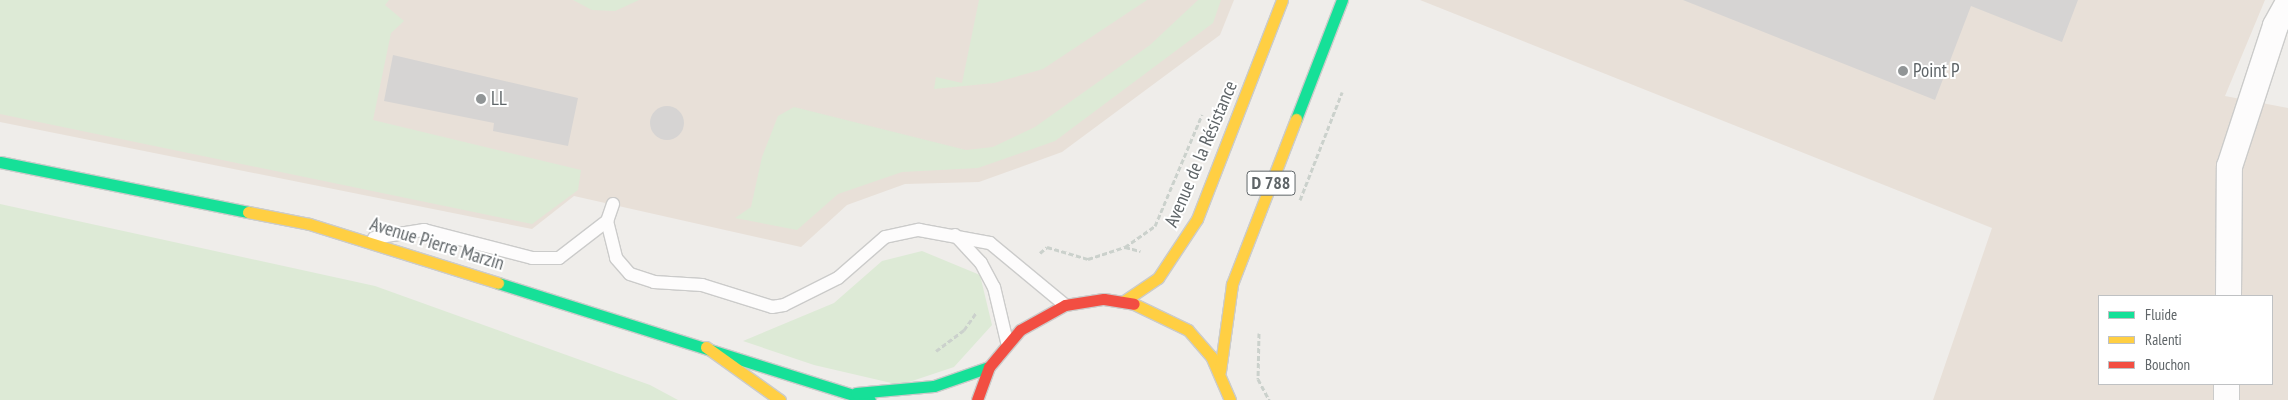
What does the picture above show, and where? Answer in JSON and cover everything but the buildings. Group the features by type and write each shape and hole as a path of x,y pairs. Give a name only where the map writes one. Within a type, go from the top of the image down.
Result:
{"main road":[{"name":"Avenue de la Résistance","path":"1124,301 1158,278 1174,260 1197,218 1282,0"},
{"name":"D 788","path":"1220,371 1232,284 1342,0"},
{"name":"Avenue Pierre Marzin","path":"0,162 254,211 362,240 856,393 870,400"},
{"path":"978,400 989,367 1007,342 1033,320 1065,305 1124,301 1174,319 1200,342 1220,371 1230,400"},
{"path":"706,347 780,400"},
{"name":"Avenue Pierre Marzin","path":"856,393 934,386 989,367"}],"street":[{"path":"2228,295 2229,166 2275,25 2288,2"},
{"path":"2226,385 2226,400"}],"lane":[{"path":"362,240 424,230 532,258 559,258 607,221 613,204"},
{"path":"607,221 616,258 630,274 654,282 702,285 772,307 784,305 838,278 885,237 919,230 955,235 990,243 1065,305"},
{"path":"955,235 980,263 994,287 1007,342"}],"shaded area":[{"path":"0,0 1234,0 1220,35 1062,152 979,182 905,184 847,205 801,247 574,196 532,229 0,122"},
{"path":"1420,0 2265,0 2225,96 2288,108 2288,400 1933,400 1992,228"}],"green space":[{"path":"0,0 389,0 385,5 404,21 391,33 373,120 581,170 578,190 532,224 0,114"},
{"path":"573,0 639,0 615,11 592,10"},
{"path":"979,0 1147,0 1043,69 994,83 934,89 936,77 962,83"},
{"path":"1198,0 1221,0 1213,23 1055,141 978,168 902,172 838,194 797,230 735,218 751,207 762,157 778,116 794,107 966,150 993,147 1035,127 1150,45"},
{"path":"0,204 375,286 650,385 678,400 0,400"},
{"path":"922,251 980,275 992,325 954,367 900,385 814,365 743,341 834,303 882,261"}],"traffic: fast":[{"path":"1296,119 1342,0"},
{"path":"0,162 248,212"},
{"path":"498,283 870,400"},
{"path":"856,393 934,386 989,367"}],"traffic: slow":[{"path":"1124,301 1158,278 1197,219 1282,0"},
{"path":"1220,371 1232,284 1296,119"},
{"path":"248,212 309,224 498,283"},
{"path":"1134,304 1188,330 1211,356 1230,400"},
{"path":"706,347 780,400"}],"traffic: jam":[{"path":"977,400 989,367 1020,330 1065,305 1104,299 1134,304"}],"place":[{"name":"Point P","path":"1903,71"},
{"name":"LL","path":"481,99"}]}
